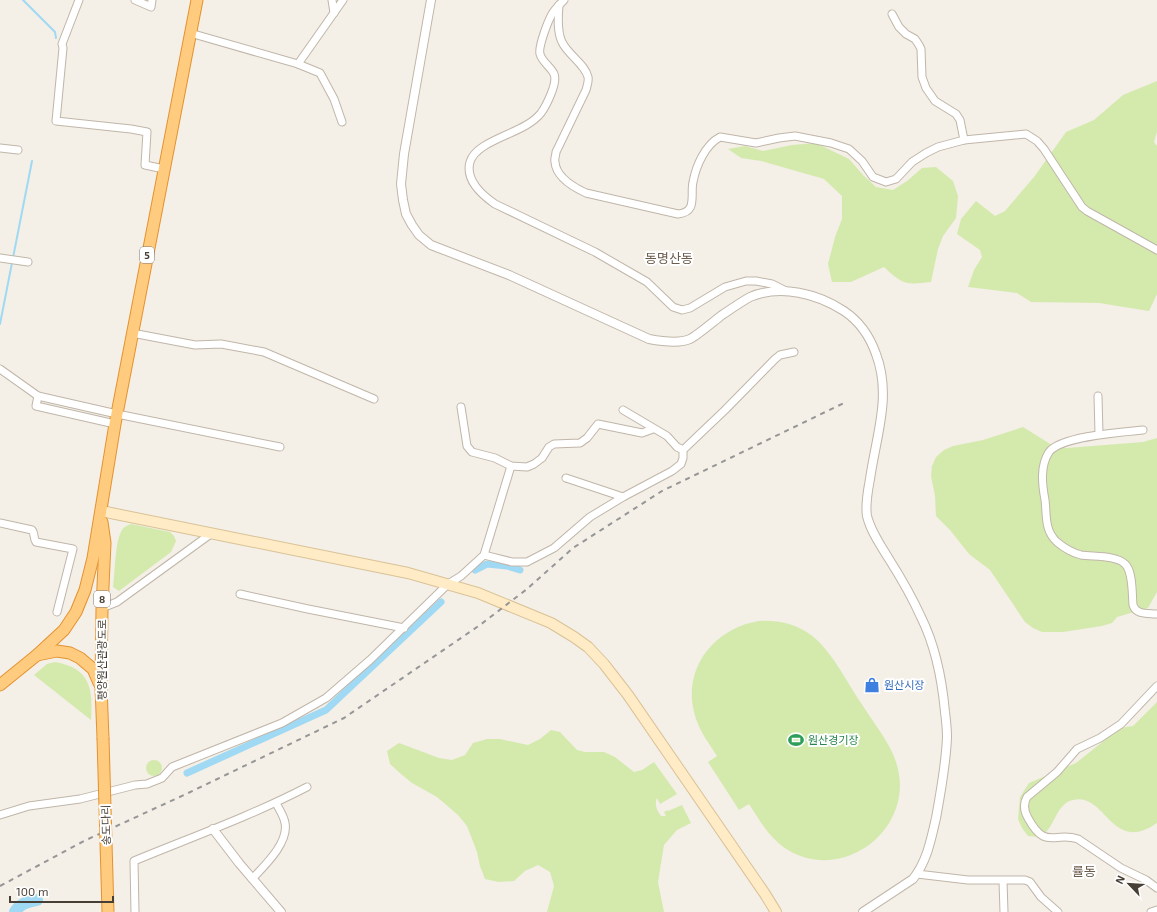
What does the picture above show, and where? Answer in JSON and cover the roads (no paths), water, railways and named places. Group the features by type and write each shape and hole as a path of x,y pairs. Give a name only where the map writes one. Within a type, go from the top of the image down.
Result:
{"highway":[{"name":"5","path":"101,511 132,333 197,0"},
{"name":"평양원산관광도로","path":"101,511 105,543 101,687 104,738"},
{"path":"0,685 37,655 64,630 76,612 85,590 93,558 101,511"},
{"name":"8","path":"37,655 57,651 70,653 80,658 93,668 101,687"},
{"name":"송도다리","path":"104,738 108,912"}],"main road":[{"path":"101,511 408,573 478,594 551,623 588,647 604,664 628,695 776,912"}],"street":[{"path":"79,0 62,44 63,48 56,121 147,132 145,165 164,168"},
{"path":"135,0 151,7 152,0"},
{"path":"332,0 334,13"},
{"path":"298,64 344,0"},
{"path":"431,0 404,154 401,184 402,200 406,214 420,235 432,245 509,275 649,339 669,342 689,340 723,314 750,297 765,293 786,291 816,297 847,313 865,332 873,346 883,381 883,409 868,490 867,514 871,528 922,617 929,635 937,658 944,698 947,735 943,784 930,844 924,861 913,879 863,912"},
{"path":"561,3 552,13 549,20 540,52 544,61 554,74 555,80 550,96 540,114 530,123 476,150 470,161 469,168 471,178 483,196 495,204 595,252 647,282 674,307 682,310 690,308 725,287 746,281 772,284 786,291"},
{"path":"561,3 558,21 561,40 567,51 575,58 589,79 586,90 556,152 554,161 561,176 574,187 586,193 678,214 684,213 692,205 693,180 702,157 711,144 720,137 756,143 795,136 832,143 849,149 862,161 873,177 886,182 896,179 912,162 938,147 964,140 1026,134 1037,141 1044,149 1082,207 1157,250"},
{"path":"892,14 899,27 906,34 915,39 919,45 922,77 926,88 935,101 956,114 960,120 964,140"},
{"path":"190,33 315,70 323,77 342,122"},
{"path":"0,148 18,150"},
{"path":"0,258 28,262"},
{"path":"132,333 195,345 221,344 264,352 374,399"},
{"path":"484,556 512,562 527,562 554,548 590,517 623,497 672,471 681,464 683,450 725,410 775,358 785,353 794,352"},
{"path":"0,369 38,396 116,419"},
{"path":"38,396 36,406 280,448"},
{"path":"1098,396 1099,434"},
{"path":"461,407 467,446 472,452 495,458 511,466 527,467 534,464 542,458 549,447 554,444 580,443 587,438 598,424 642,433 653,428"},
{"path":"623,410 667,436 677,447 683,450"},
{"path":"1142,430 1084,437 1052,449 1046,458 1043,471 1043,486 1047,528 1057,542 1079,555 1116,559 1124,562 1129,570 1135,610 1139,613 1157,614"},
{"path":"0,816 30,806 80,799 135,785 147,784 162,778 172,767 282,723 326,698 404,628 448,584 461,576 484,556 511,466"},
{"path":"566,478 623,497"},
{"path":"0,523 32,530 34,532 34,540 36,542 73,549 57,612"},
{"path":"102,608 117,602 212,533"},
{"path":"240,594 404,628"},
{"path":"1157,686 1121,724 1100,738 1077,749 1057,772 1027,797 1024,807 1026,815 1032,825 1043,836 1050,839 1078,839 1121,868 1146,880 1157,888"},
{"path":"135,912 134,861 276,803 307,787"},
{"path":"252,879 276,851 283,840 286,828 285,821 276,803"},
{"path":"213,829 252,879 282,912"},
{"path":"917,874 962,880 1025,880 1030,882 1041,897 1058,912"},
{"path":"1003,881 1004,912"},
{"path":"1151,912 1157,910"}],"waterway":[{"path":"23,0 55,32 56,38"},
{"path":"0,324 32,161"},
{"path":"475,570 487,564 507,566 520,570"},
{"path":"187,773 326,710 441,602"},
{"path":"15,912 27,902 37,900"}],"railway":[{"path":"0,886 84,841 344,718 480,625 527,589 573,548 662,491 846,402"}],"place":[{"name":"원산시장","path":"872,685"},
{"name":"원산경기장","path":"796,740"}],"district":[{"name":"동명산동","path":"669,258"},
{"name":"률동","path":"1084,871"}]}
